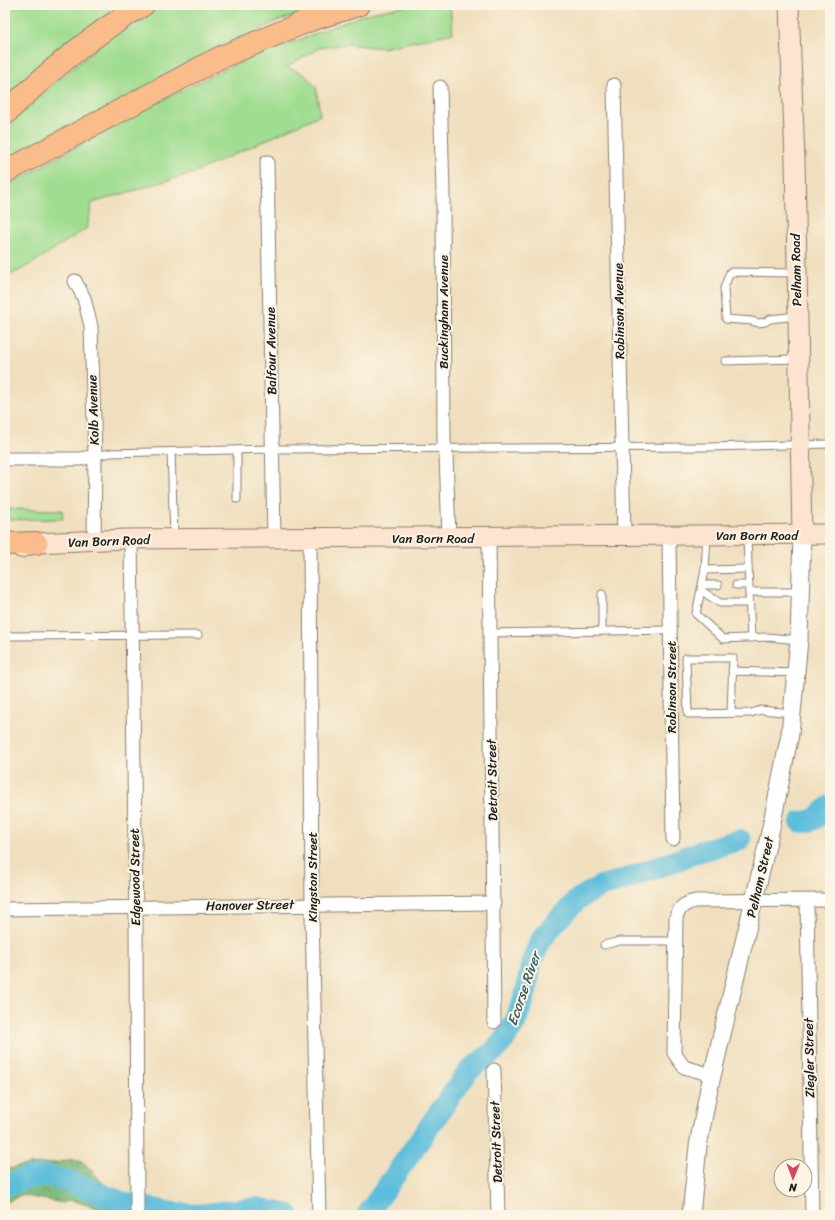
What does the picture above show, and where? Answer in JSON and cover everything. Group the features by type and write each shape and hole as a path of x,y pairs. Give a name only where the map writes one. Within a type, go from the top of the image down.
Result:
{"highway":[{"path":"5,114 60,63 92,37 143,5"},
{"path":"5,172 219,58 310,20 358,5"},
{"path":"6,540 36,543"}],"main road":[{"name":"Pelham Road","path":"789,5 797,273 802,535"},
{"name":"Van Born Road","path":"36,543 174,539 830,534"}],"street":[{"name":"Robinson Avenue","path":"614,85 624,536"},
{"name":"Buckingham Avenue","path":"440,87 445,448 449,537"},
{"name":"Balfour Avenue","path":"267,162 274,539"},
{"name":"Kolb Avenue","path":"75,281 84,298 91,326 94,542"},
{"path":"5,459 80,459 94,456"},
{"name":"Pelham Street","path":"691,1215 698,1146 712,1075 784,768 797,672 802,592 802,535"},
{"name":"Robinson Street","path":"669,536 673,839"},
{"name":"Detroit Street","path":"489,537 494,903 494,1022"},
{"name":"Kingston Street","path":"310,538 312,904 319,1209"},
{"name":"Edgewood Street","path":"131,540 136,906 137,1215"},
{"path":"712,1075 684,1067 674,1053 676,918 681,908 687,903 695,901 830,900"},
{"name":"Ziegler Street","path":"807,901 812,1215"},
{"name":"Hanover Street","path":"5,908 494,903"},
{"name":"Detroit Street","path":"494,1070 498,1215"}],"lane":[{"path":"797,273 730,272 724,288 726,319 758,323 765,322 770,319 797,316"},
{"path":"725,361 798,358"},
{"path":"94,456 110,453 272,449 622,448 830,444"},
{"path":"237,450 237,499"},
{"path":"172,452 174,539"},
{"path":"747,535 751,638"},
{"path":"707,536 705,570 696,614 723,639 767,637 799,640"},
{"path":"705,570 748,569"},
{"path":"702,588 718,585"},
{"path":"736,585 749,588 802,592"},
{"path":"702,588 720,602 749,604"},
{"path":"602,594 602,631"},
{"path":"490,633 671,630"},
{"path":"5,636 198,635"},
{"path":"731,714 733,658 686,658 688,714 731,714 751,713 761,710 792,713"},
{"path":"732,671 797,672"},
{"path":"604,945 620,942 676,941"}],"green space":[{"path":"5,5 123,5 47,60 5,98"},
{"path":"161,5 329,5 277,21 5,161 5,131 40,96 111,36"},
{"path":"409,5 450,5 453,33 383,48 345,44 319,48 287,67 304,74 316,87 320,115 196,172 92,203 87,228 31,264 5,278 5,187 133,115 231,66 366,14"},
{"path":"5,509 62,510 63,519 5,520"},
{"path":"73,1159 82,1162 103,1183 124,1197 123,1215 70,1200 63,1203 21,1195 5,1203 5,1167 7,1166 10,1169 26,1165 58,1163"}],"waterway":[{"name":"Ecorse River","path":"801,822 814,819 830,806"},
{"name":"Ecorse River","path":"367,1215 469,1070 493,1052 505,1039 515,1023 526,992 532,961 540,942 548,931 578,899 601,886 621,881 701,851 740,840"},
{"name":"Ecorse River","path":"5,1186 23,1179 45,1176 68,1181 124,1203 174,1213 198,1215 257,1208 289,1215"}]}
